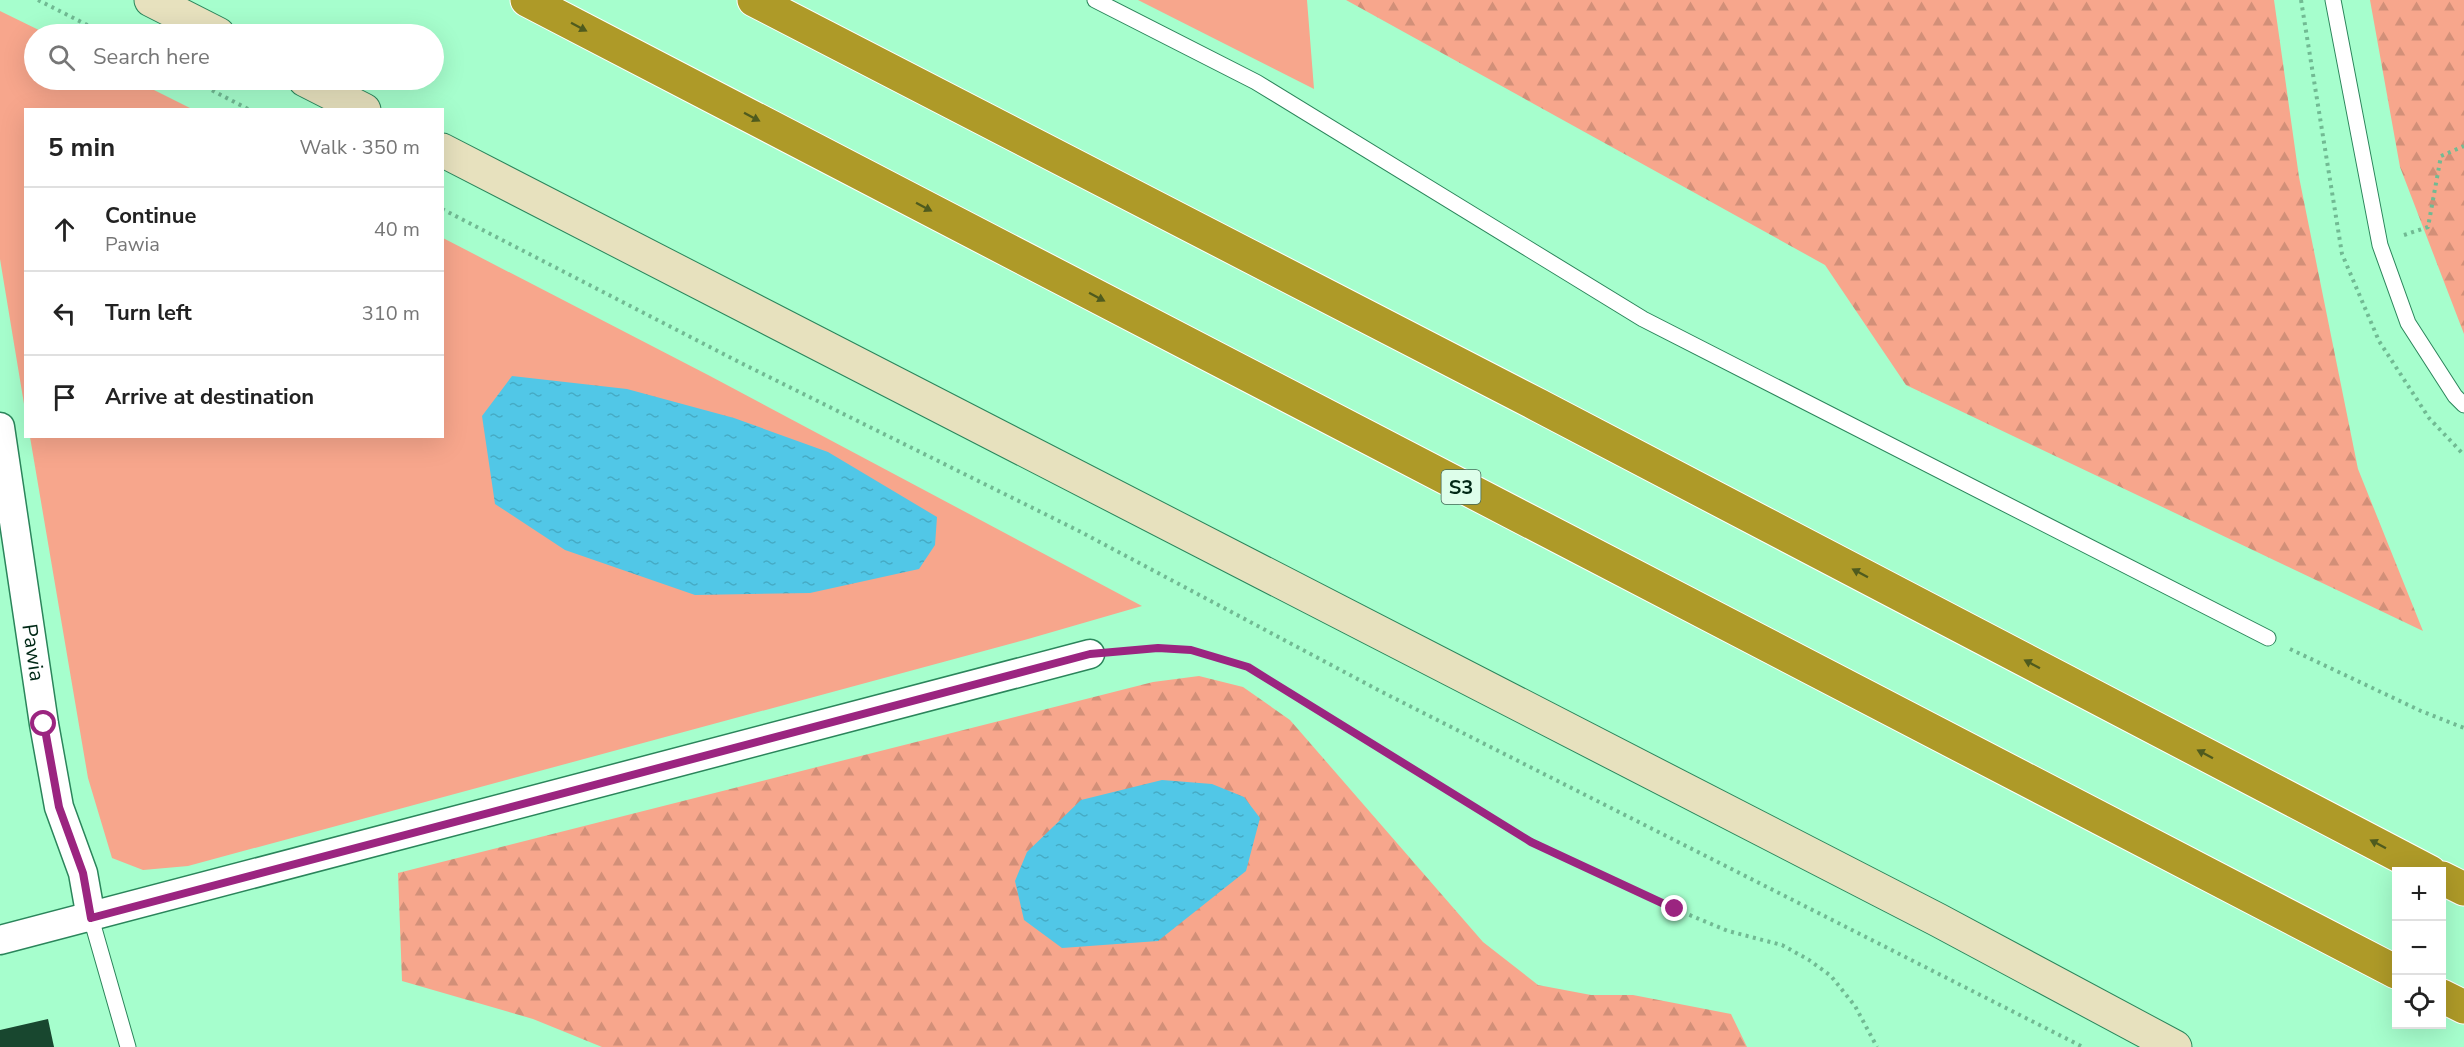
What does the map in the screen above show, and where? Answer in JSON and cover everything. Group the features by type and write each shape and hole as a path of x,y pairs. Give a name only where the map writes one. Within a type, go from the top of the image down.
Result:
{"highway":[{"name":"S3","path":"527,0 2392,969"},
{"path":"754,0 1527,399 2420,867"},
{"path":"2446,880 2464,889"},
{"path":"2446,998 2464,1007"}],"main road":[{"path":"151,0 198,24"},
{"path":"325,90 360,108"},
{"path":"444,151 1917,909 2175,1047"}],"street":[{"name":"Pawia","path":"0,427 44,724 59,807 83,873 91,918"},
{"path":"0,940 91,918 1090,654"}],"lane":[{"path":"1095,0 1256,82 1643,319 2268,638"},
{"path":"2333,0 2380,245 2408,323 2455,396 2464,405"},
{"name":"Pawia","path":"91,918 128,1047"}],"path":[{"path":"38,0 85,24"},
{"path":"211,90 246,108"},
{"path":"2380,245 2428,226 2441,156 2464,146"},
{"path":"444,210 739,362 1079,531 1382,692 2083,1047"},
{"path":"2268,638 2421,711 2464,728"},
{"path":"1090,654 1158,648 1191,650 1248,667 1531,842 1675,909 1728,931 1782,945 1809,960 1831,976 1855,1005 1877,1047"}],"green space":[{"path":"1138,0 1307,0 1314,89"},
{"path":"1346,0 2274,0 2299,177 2358,469 2423,631 1906,385 1825,265"},
{"path":"2370,0 2464,0 2464,334 2400,167"},
{"path":"0,11 27,24 24,24 24,90 154,90 190,108 24,108 24,404 0,259"},
{"path":"444,239 710,376 1142,606 1028,639 188,866 143,870 112,858 88,778 30,438 444,438"},
{"path":"1199,676 1243,687 1290,720 1483,942 1538,985 1591,995 1633,995 1731,1014 1747,1047 602,1047 533,1019 402,981 398,873 1153,682"}],"water":[{"path":"512,376 627,389 734,418 828,452 937,517 935,545 919,569 810,593 695,595 565,550 495,504 482,416"},
{"path":"1162,780 1212,784 1244,797 1260,818 1246,871 1158,941 1062,948 1024,920 1015,881 1027,852 1081,800"}],"building":[{"path":"48,1019 54,1047 0,1047 0,1030"}],"route":[{"path":"44,724 59,807 83,873 91,918 1090,654 1158,648 1191,650 1222,657 1248,667 1392,755 1469,806 1531,842 1675,909"}]}
